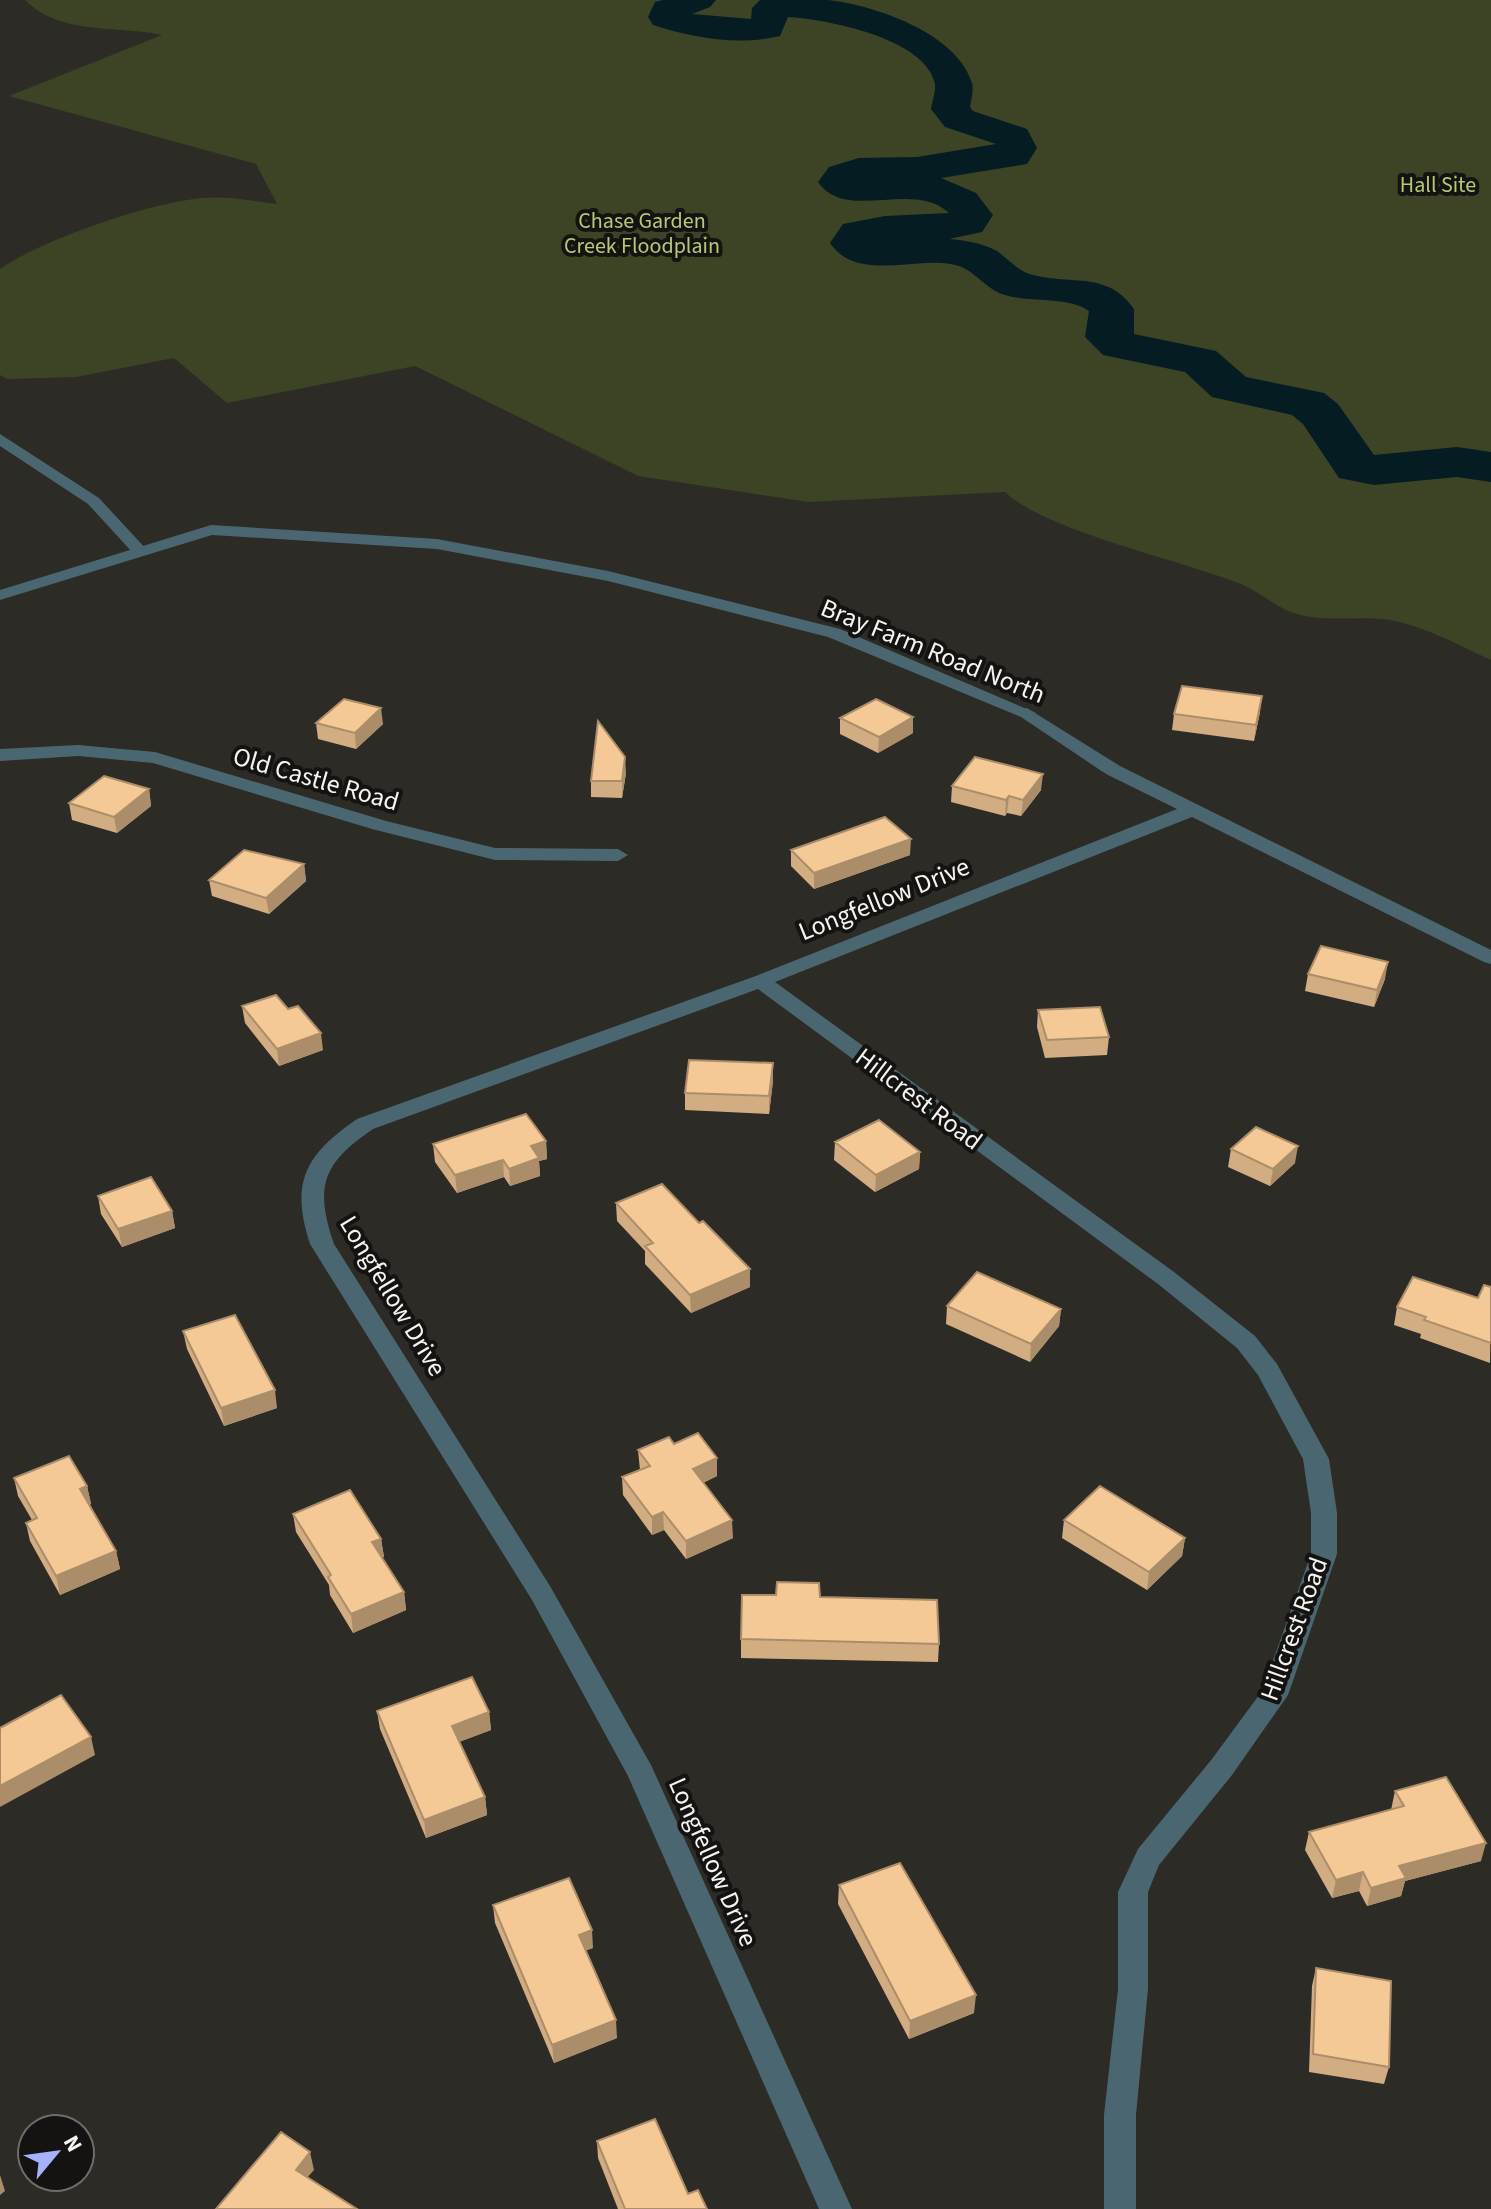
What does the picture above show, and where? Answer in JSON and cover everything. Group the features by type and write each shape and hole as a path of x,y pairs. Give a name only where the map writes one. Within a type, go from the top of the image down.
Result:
{"street":[{"path":"0,439 86,494 121,523 139,550"},
{"name":"Bray Farm Road North","path":"0,595 211,530 437,544 608,576 834,633 1027,713 1113,770 1491,958"},
{"name":"Old Castle Road","path":"0,755 51,749 122,752 155,758 379,825 495,854 618,855"},
{"name":"Longfellow Drive","path":"836,2209 641,1773 541,1593 322,1244 315,1225 309,1187 327,1151 365,1124 760,981 1192,810"},
{"name":"Hillcrest Road","path":"760,981 1166,1278 1246,1342 1268,1370 1316,1459 1324,1513 1324,1554 1274,1695 1222,1767 1148,1858 1133,1892 1133,1989 1120,2115 1120,2209"}],"green space":[{"path":"25,0 1491,0 1491,660 1411,625 1383,619 1313,617 1291,612 1243,585 1051,520 1005,492 808,502 638,476 415,366 227,403 174,358 76,377 7,379 0,375 0,269 69,235 157,206 213,198 277,204 256,164 9,96 162,35 72,24 39,11"}],"building":[{"path":"1182,686 1262,696 1256,725 1174,714"},
{"path":"344,699 381,708 355,733 316,723"},
{"path":"876,699 913,717 879,737 840,718"},
{"path":"598,721 625,757 622,781 591,781"},
{"path":"975,757 1043,774 1023,800 1009,796 1006,800 952,786"},
{"path":"104,776 149,789 114,817 69,803"},
{"path":"885,817 911,839 814,873 791,850"},
{"path":"244,850 304,864 266,898 209,880"},
{"path":"1321,946 1388,962 1377,990 1308,974"},
{"path":"276,995 288,1009 298,1006 321,1033 277,1049 242,1006"},
{"path":"1100,1007 1109,1037 1047,1040 1038,1010"},
{"path":"689,1060 773,1063 769,1096 685,1093"},
{"path":"526,1114 546,1141 531,1146 539,1158 509,1169 503,1160 455,1175 433,1144"},
{"path":"879,1120 920,1152 876,1175 835,1142"},
{"path":"1256,1127 1298,1146 1273,1169 1231,1149"},
{"path":"151,1177 172,1211 118,1229 98,1196"},
{"path":"662,1184 750,1269 690,1295 645,1246 653,1243 616,1203"},
{"path":"977,1272 1061,1309 1031,1344 947,1306"},
{"path":"1413,1277 1478,1298 1484,1285 1491,1287 1491,1343 1424,1320 1426,1317 1397,1307"},
{"path":"235,1315 275,1390 221,1408 183,1331"},
{"path":"698,1433 717,1458 693,1469 732,1520 686,1541 663,1512 652,1517 622,1477 650,1466 638,1450 669,1437 674,1444"},
{"path":"69,1456 87,1486 80,1489 116,1551 56,1576 26,1523 37,1518 14,1478"},
{"path":"1100,1486 1185,1538 1149,1572 1064,1520"},
{"path":"350,1490 381,1539 372,1542 404,1592 351,1614 293,1514"},
{"path":"777,1582 819,1583 820,1597 937,1600 939,1644 741,1639 742,1595 776,1595"},
{"path":"472,1677 489,1712 452,1726 485,1797 424,1820 377,1711"},
{"path":"61,1695 91,1737 0,1786 0,1728"},
{"path":"1446,1777 1486,1843 1399,1866 1406,1878 1371,1888 1363,1872 1336,1880 1309,1832 1404,1806 1395,1791"},
{"path":"900,1863 976,1995 910,2021 839,1885"},
{"path":"569,1878 592,1930 579,1935 616,2020 552,2045 493,1905"},
{"path":"1316,1968 1391,1981 1389,2067 1313,2054"},
{"path":"655,2119 688,2194 698,2190 707,2209 625,2209 597,2141"},
{"path":"281,2132 310,2152 296,2170 357,2209 216,2209"}],"waterway":[{"path":"698,0 668,10 666,17 716,28 767,28 770,8 788,6 831,11 900,33 919,43 942,64 954,85 950,109 959,119 1013,137 1017,148 1013,156 917,169 859,170 843,176 838,182 849,187 933,188 948,193 972,215 967,223 858,233 851,243 879,253 964,253 1021,286 1093,295 1112,309 1108,337 1119,345 1200,361 1229,387 1307,403 1321,414 1357,467 1390,470 1457,462 1491,467"}],"park label":[{"name":"Hall Site","path":"1438,185"},
{"name":"Chase Garden Creek Floodplain","path":"642,234"}]}
